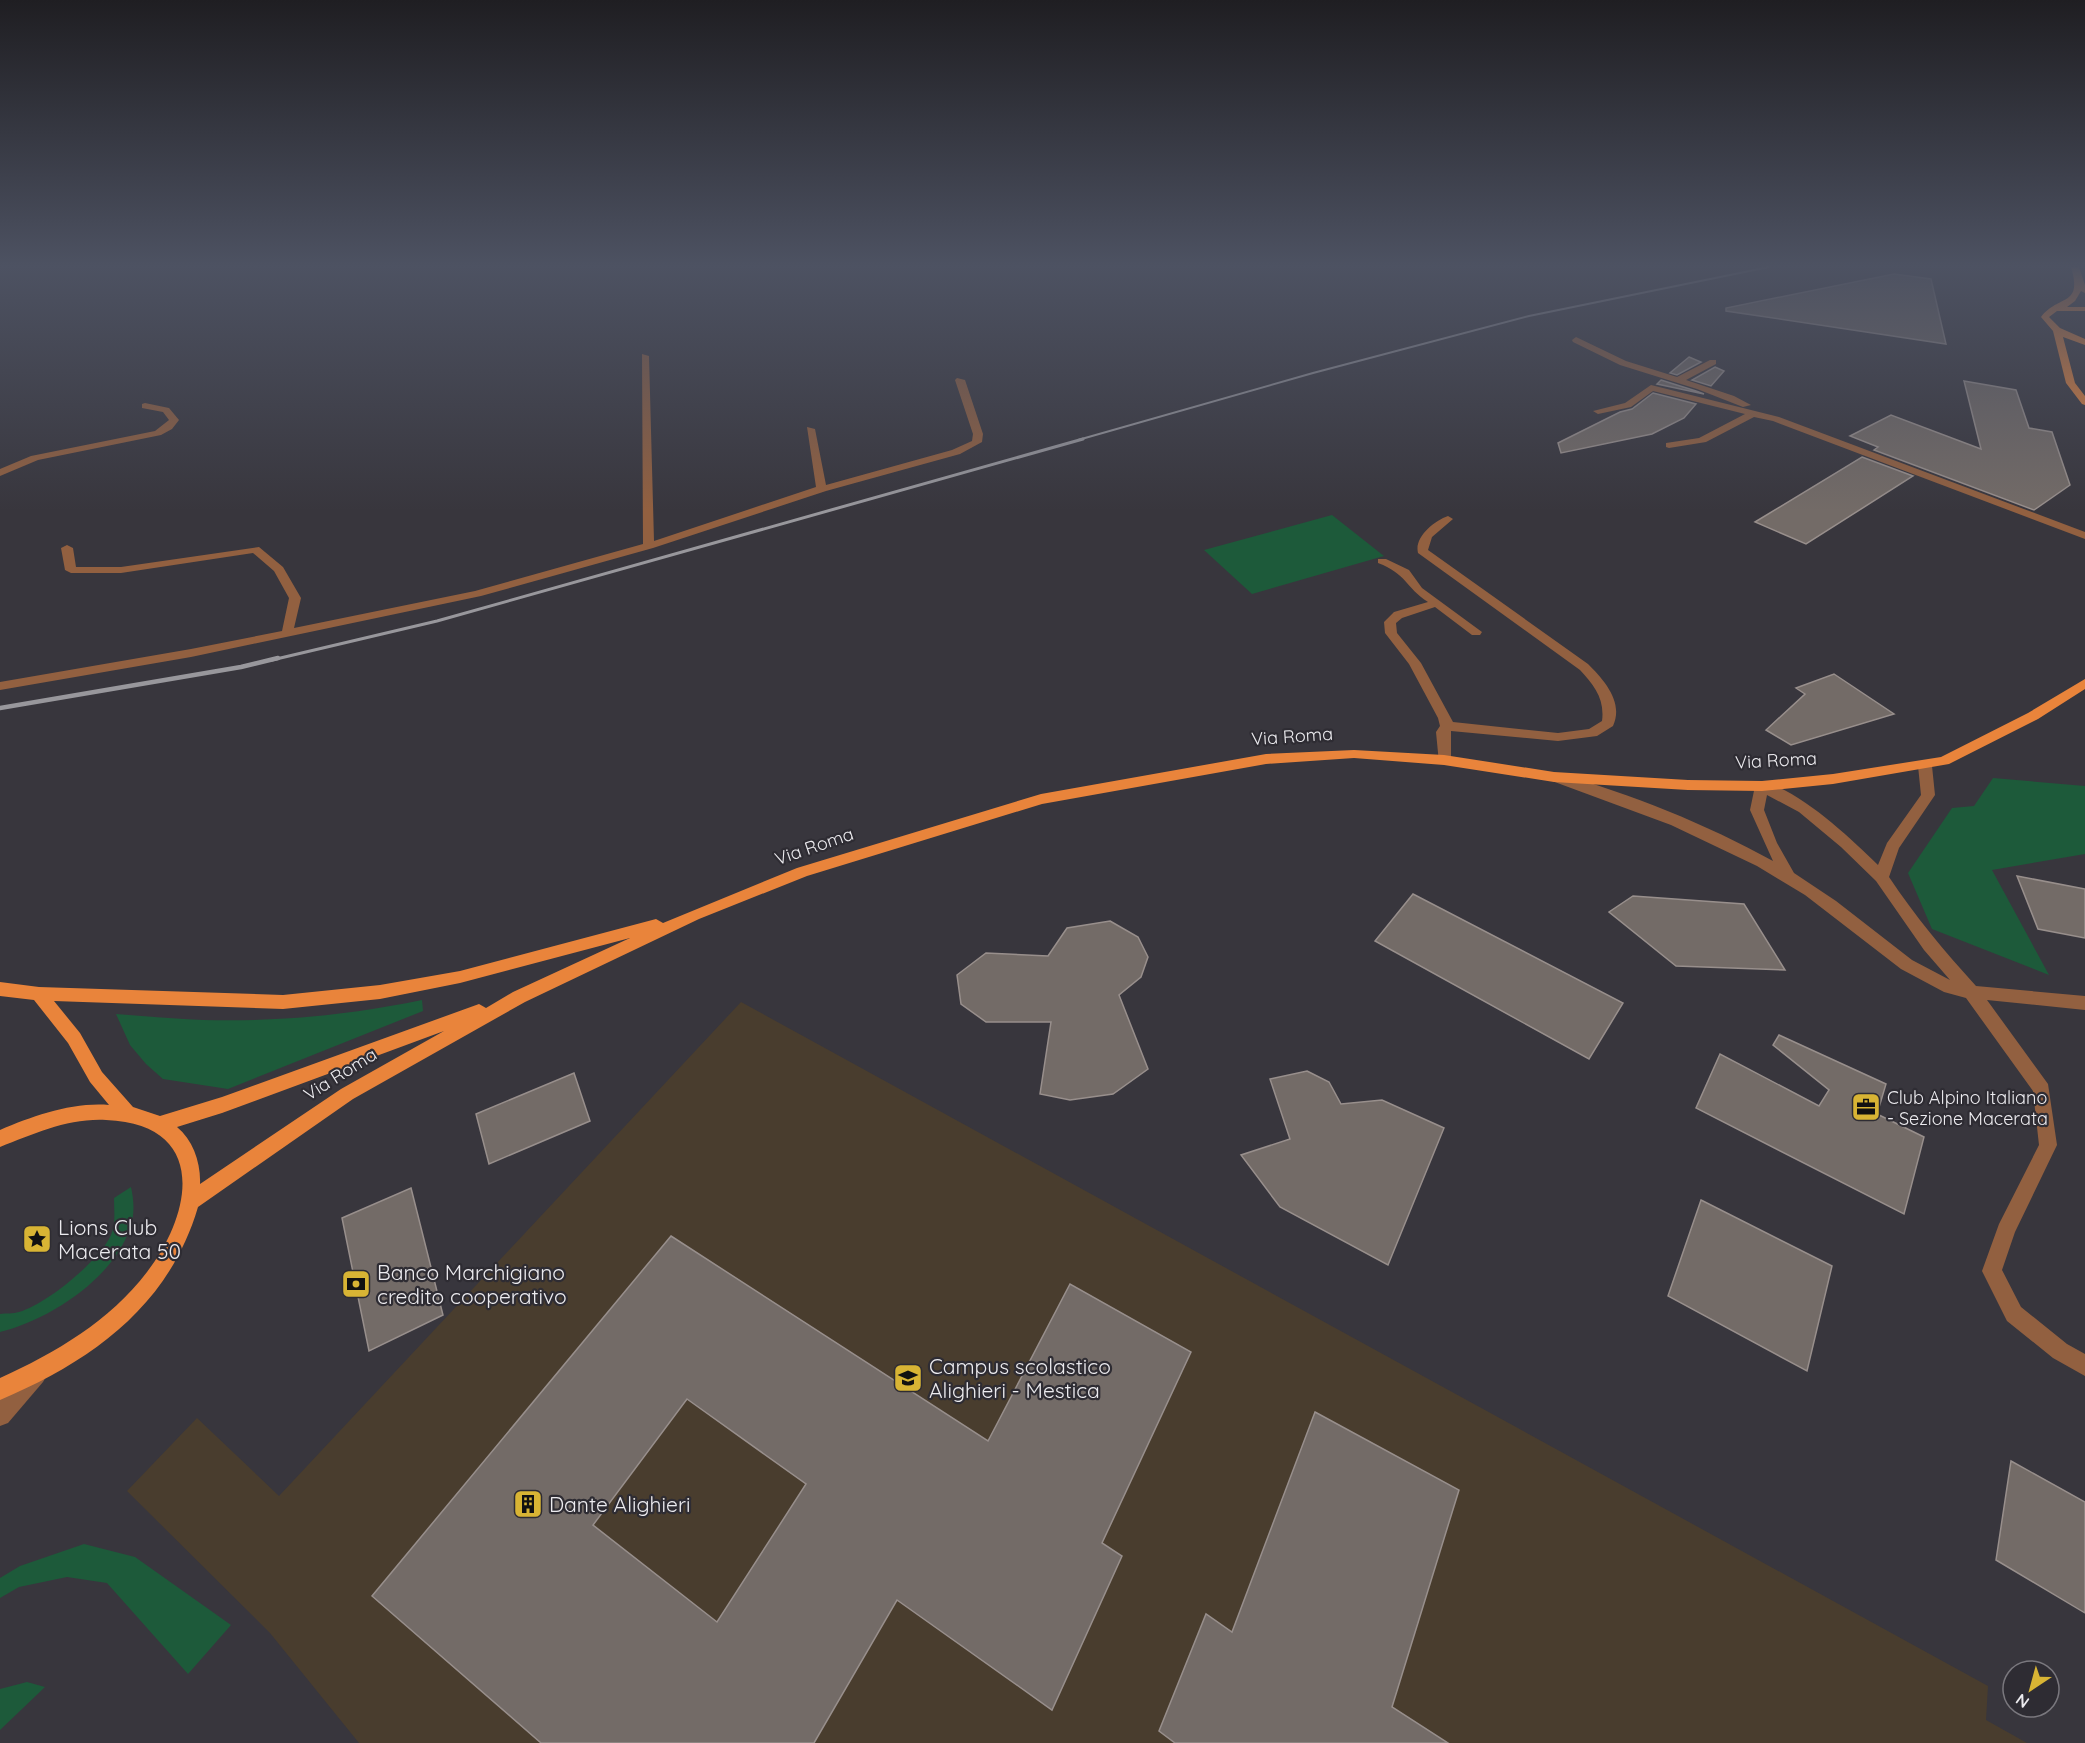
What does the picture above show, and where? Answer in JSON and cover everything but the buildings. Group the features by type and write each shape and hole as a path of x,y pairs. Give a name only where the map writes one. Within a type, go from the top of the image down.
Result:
{"main road":[{"path":"2062,348 2071,383 2085,402"},
{"name":"Via Roma","path":"192,1200 347,1094 519,997 694,915 802,873 1041,799 1266,759 1354,754 1444,760 1554,777 1688,785 1762,786 1866,775 1944,761 2033,716 2085,683"},
{"path":"0,989 39,994 283,1002 380,992 460,977 694,915"},
{"path":"39,994 74,1038 96,1077 127,1113"},
{"name":"Via Roma","path":"161,1124 222,1105 519,997"},
{"path":"0,1139 55,1119 97,1112 127,1113 161,1124 177,1138 188,1155 193,1176 192,1200 184,1226 168,1258 141,1293 114,1321 74,1351 38,1373 0,1389"}],"street":[{"path":"1593,348 1621,362 1720,393 1776,419 2085,536"},
{"path":"645,356 649,546"},
{"path":"1680,379 1713,362"},
{"path":"0,686 287,634 477,594 649,546 822,489 956,453 977,442 978,434 960,380"},
{"path":"1598,411 1628,405 1651,388 1776,419"},
{"path":"0,473 35,458 158,433 169,427 174,420 166,410 145,406"},
{"path":"1669,445 1684,446 1703,441 1752,414"},
{"path":"810,429 822,489"},
{"path":"1447,726 1558,737 1592,733 1608,723 1611,712 1606,691 1584,666 1422,551 1422,543 1429,534 1448,519"},
{"path":"67,548 71,570 131,569 255,549 279,568 294,598 287,634"},
{"path":"1382,561 1405,572 1417,590 1476,632"},
{"path":"1437,603 1398,615 1390,622 1391,633 1415,663 1447,726"},
{"path":"1444,760 1443,732 1447,726"},
{"path":"1881,877 1892,847 1928,795 1925,766"},
{"path":"1554,777 1647,810 1713,838 1789,878 1821,898 1903,964 1951,987 1971,992 2050,997 2085,1003"},
{"path":"1789,878 1770,843 1757,810 1762,786 1804,809 1846,843 1881,877 1930,946 1971,992 2042,1089 2048,1145 2006,1230 1992,1271 2014,1314 2060,1351 2085,1366"},
{"path":"0,1415 38,1373"}],"shaded area":[{"name":"Campus scolastico Alighieri - Mestica","path":"741,1002 1988,1686 1986,1720 2027,1743 359,1743 270,1633 127,1491 197,1418 279,1496"}],"green space":[{"path":"1332,515 1384,556 1252,594 1204,550"},
{"path":"1993,778 2085,786 2085,854 1992,870 2049,975 1932,929 1908,873 1952,808 1974,806"},
{"path":"422,1000 423,1011 228,1089 163,1079 130,1045 116,1014 203,1020 285,1019 368,1010"},
{"path":"131,1187 132,1223 122,1247 109,1264 77,1295 58,1307 39,1318 0,1332 0,1314 19,1312 44,1300 96,1257 113,1230 114,1198"},
{"path":"84,1544 135,1557 231,1625 188,1674 107,1583 67,1577 19,1587 0,1598 0,1578 20,1566"},
{"path":"27,1682 45,1687 0,1730 0,1689"}],"railway":[{"path":"1078,440 1406,348"},
{"path":"272,660 437,621 1083,439"},
{"path":"0,708 241,667 278,658"}],"place":[{"name":"Club Alpino Italiano - Sezione Macerata","path":"1866,1107"},
{"name":"Lions Club Macerata 50","path":"37,1239"},
{"name":"Banco Marchigiano credito cooperativo","path":"356,1284"},
{"name":"Campus scolastico Alighieri - Mestica","path":"908,1378"},
{"name":"Dante Alighieri","path":"528,1504"}]}
